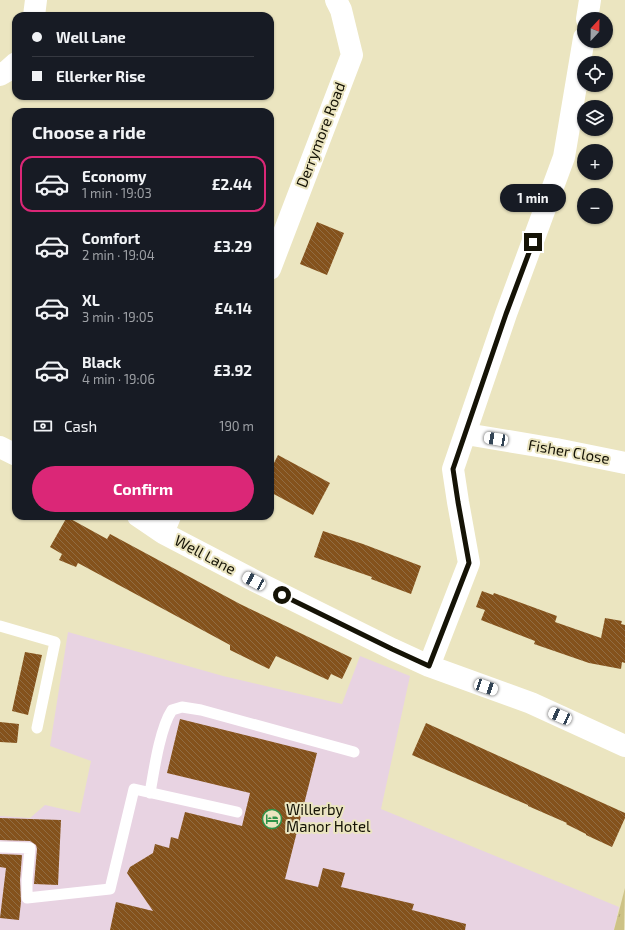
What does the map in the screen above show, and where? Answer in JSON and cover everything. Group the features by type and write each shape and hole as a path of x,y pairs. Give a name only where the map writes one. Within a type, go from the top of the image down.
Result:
{"street":[{"path":"34,12 36,0"},
{"name":"Derrymore Road","path":"274,259 352,55 341,10 336,0"},
{"path":"588,12 590,0"},
{"path":"429,666 469,563 453,469 506,314 564,157 582,48"},
{"path":"0,75 12,67"},
{"name":"Fisher Close","path":"466,434 625,462"},
{"path":"0,447 12,453"},
{"name":"Well Lane","path":"152,520 167,524 275,591 392,649 429,666 531,703 625,746"}],"lane":[{"path":"0,626 55,642 37,728"},
{"path":"150,793 166,718 172,710 182,707 201,710 354,752"},
{"path":"0,847 30,848 27,898 110,889 134,789 237,812"}],"shaded area":[{"path":"68,632 223,676 342,704 360,656 410,676 381,809 619,907 614,930 0,930 0,816 30,818 45,805 80,813 91,761 50,746"}],"green space":[{"path":"625,888 624,930 614,930"}],"building":[{"path":"317,222 344,233 327,275 300,264"},
{"path":"278,455 330,483 313,515 274,494 274,463"},
{"path":"65,520 72,520 107,539 110,534 240,604 352,658 342,679 331,674 328,680 276,656 269,669 230,650 230,645 78,563 76,567 59,560 62,554 50,547"},
{"path":"323,531 363,544 421,566 411,594 371,579 372,577 314,557"},
{"path":"482,591 493,595 494,593 557,616 555,622 601,638 605,618 622,621 621,624 625,625 625,663 622,662 621,669 589,663 534,644 535,641 481,620 485,610 476,607"},
{"path":"25,652 42,655 28,715 12,711"},
{"name":"Willerby Manor Hotel","path":"180,719 317,753 285,879 318,887 323,868 345,873 341,887 414,904 412,910 466,924 465,930 110,930 116,902 153,911 127,873 130,867 153,853 155,844 169,848 171,837 178,839 185,812 242,826 250,793 167,773"},
{"path":"0,722 19,724 17,743 0,742"},
{"path":"426,723 625,813 625,818 612,847 586,835 566,824 567,823 528,805 412,755"},
{"path":"0,818 61,820 58,885 34,884 37,849 36,845 30,841 0,840"},
{"path":"0,854 22,855 19,920 0,918 6,868 0,867"}],"place":[{"name":"Willerby Manor Hotel","path":"272,819"}],"route":[{"path":"282,595 429,666 469,563 453,469 506,314 533,242"}]}
